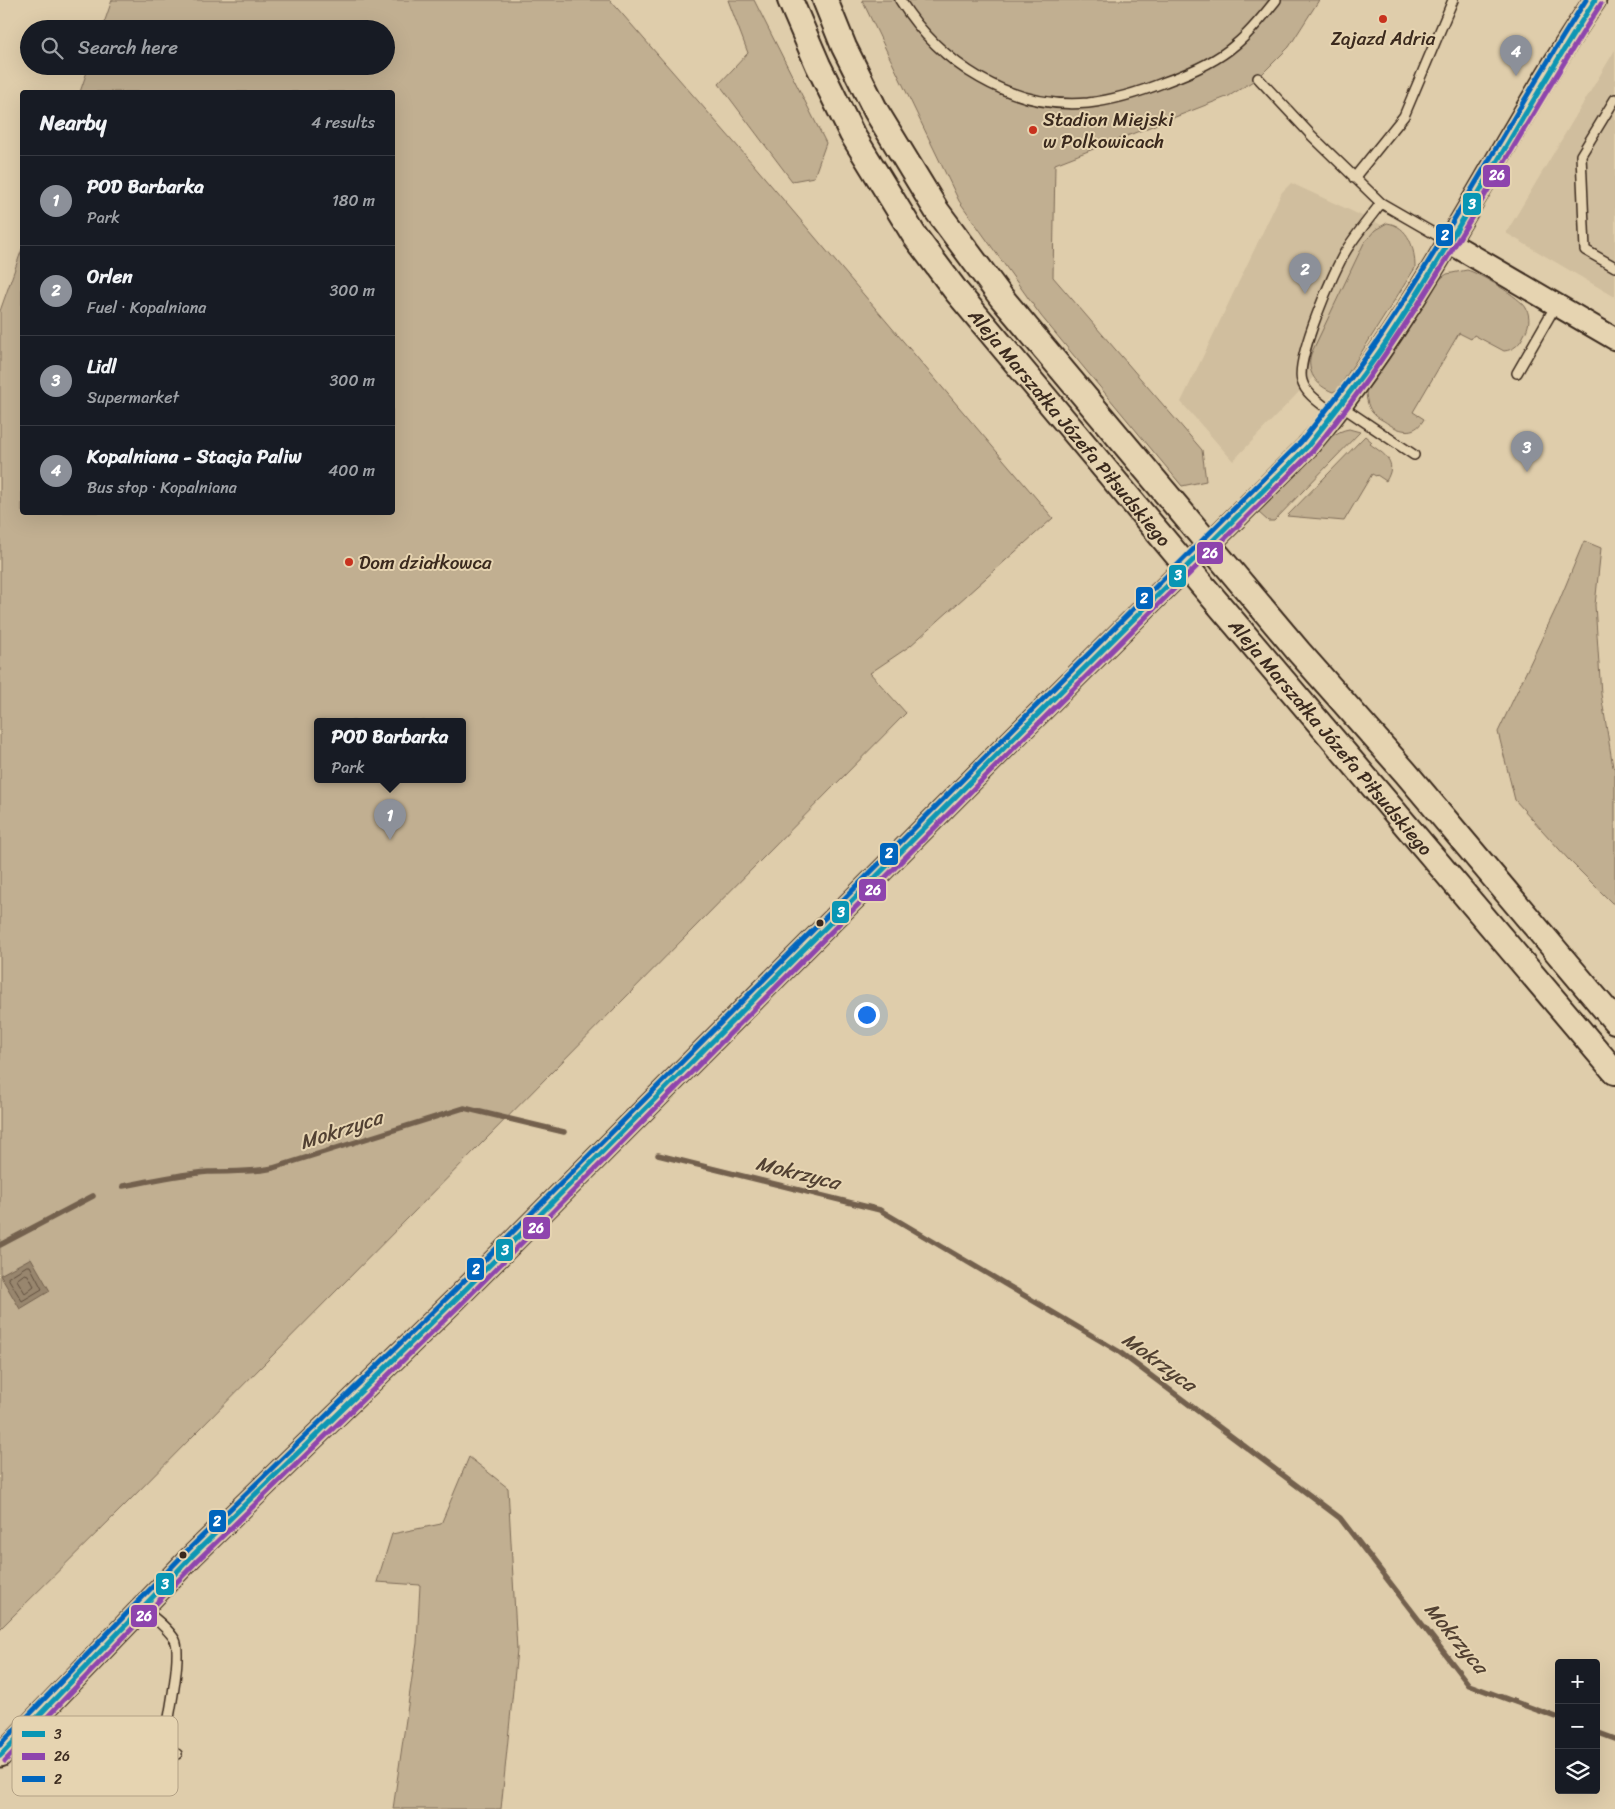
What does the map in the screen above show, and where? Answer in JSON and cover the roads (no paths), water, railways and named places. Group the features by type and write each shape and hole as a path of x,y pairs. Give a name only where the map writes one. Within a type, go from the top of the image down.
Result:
{"main road":[{"name":"Aleja Marszałka Józefa Piłsudskiego","path":"790,0 818,65 852,134 914,235 963,298 1187,567 1615,1072"},
{"name":"Aleja Marszałka Józefa Piłsudskiego","path":"825,0 844,47 876,111 937,211 1001,297 1299,652 1406,773 1615,1021"}],"street":[{"path":"38,1716 192,1556 456,1299 1296,460 1338,410 1396,325 1538,89 1595,0"},
{"path":"1448,241 1615,339"},
{"path":"0,1756 12,1743"}],"lane":[{"path":"900,0 910,16 940,48 984,81 1028,99 1086,103 1117,98 1149,89 1179,77 1206,63 1235,46 1276,0"},
{"path":"1354,178 1404,116 1453,0"},
{"path":"1258,78 1312,136 1381,203 1448,241"},
{"path":"1615,99 1581,155 1585,250 1615,267"},
{"path":"1381,203 1346,250 1313,324 1301,366 1302,382 1309,394 1414,455"},
{"path":"1517,373 1556,305"},
{"path":"142,1608 162,1625 176,1641 178,1659 169,1716"}],"water":[{"path":"31,1258 50,1291 20,1309 0,1275"}],"waterway":[{"name":"Mokrzyca","path":"123,1186 197,1173 265,1170 464,1108 564,1132"},
{"name":"Mokrzyca","path":"658,1155 880,1210 1118,1351 1340,1518 1469,1685 1555,1717"},
{"name":"Mokrzyca","path":"0,1245 93,1196"},
{"name":"Mokrzyca","path":"1600,1733 1615,1739"}],"place":[{"name":"Zajazd Adria","path":"1383,19"},
{"name":"Kopalniana - Stacja Paliw","path":"1516,76"},
{"name":"Stadion Miejski w Polkowicach","path":"1033,130"},
{"name":"Orlen","path":"1305,294"},
{"name":"Lidl","path":"1527,472"},
{"name":"Dom działkowca","path":"349,562"},
{"name":"POD Barbarka","path":"390,840"}]}
